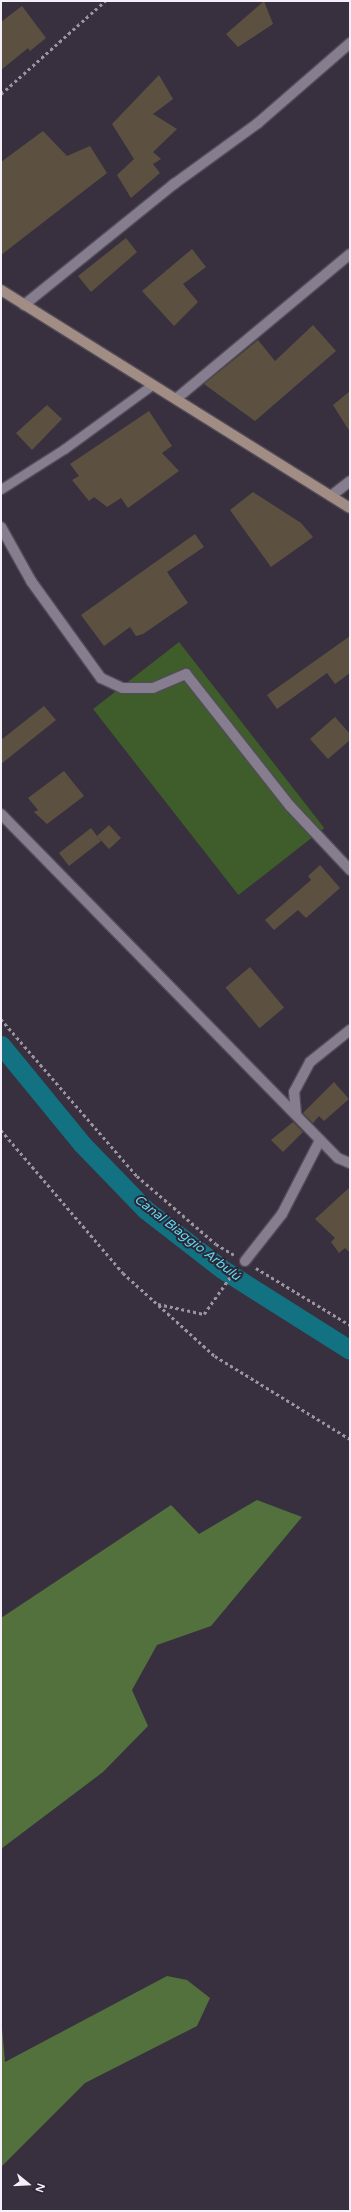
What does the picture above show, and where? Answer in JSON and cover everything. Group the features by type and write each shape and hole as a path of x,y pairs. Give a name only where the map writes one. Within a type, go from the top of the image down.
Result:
{"main road":[{"path":"1,290 350,508"}],"street":[{"path":"24,305 174,184 258,123 350,43"},
{"path":"176,399 350,254"},
{"path":"331,496 350,481"},
{"path":"1,527 31,581 101,678 122,688 154,688 186,674 290,806 350,870"},
{"path":"1,814 338,1158 350,1162"},
{"path":"297,1116 292,1103 294,1092 310,1062 350,1030"},
{"path":"243,1260 282,1214 320,1140"}],"lane":[{"path":"1,488 64,449 152,385"}],"path":[{"path":"1,94 105,1"},
{"path":"1,1019 137,1176 216,1244 350,1325"},
{"path":"1,1130 122,1273 215,1356 350,1439"},
{"path":"157,1304 199,1315 204,1314 243,1260"}],"green space":[{"path":"179,642 324,828 238,895 93,709"},
{"path":"257,1500 302,1517 211,1626 157,1645 132,1690 148,1726 103,1772 1,1849 1,1618 171,1505 199,1534"},
{"path":"167,1976 187,1980 210,1998 197,2026 85,2083 1,2167 1,2017 5,2062"}],"building":[{"path":"264,1 273,24 238,47 226,34"},
{"path":"22,6 46,38 30,51 28,48 1,70 1,22"},
{"path":"159,75 173,99 153,114 177,129 153,152 161,159 153,164 160,173 131,198 117,175 134,159 112,124"},
{"path":"43,131 67,156 90,146 107,173 1,255 1,162"},
{"path":"126,238 137,252 91,292 78,276"},
{"path":"192,249 206,267 183,284 198,302 174,326 142,291"},
{"path":"313,325 336,351 255,421 204,384 258,340 275,361"},
{"path":"350,391 350,432 333,405"},
{"path":"47,405 62,419 32,450 16,433"},
{"path":"149,411 172,446 162,453 179,471 128,508 121,498 107,507 94,497 89,501 72,480 79,476 70,464"},
{"path":"253,492 301,523 313,537 271,567 230,510"},
{"path":"195,534 204,547 167,572 188,603 143,634 136,636 130,627 104,646 81,615"},
{"path":"350,636 350,673 335,684 327,673 277,709 267,695"},
{"path":"44,706 56,720 1,764 1,740"},
{"path":"335,717 350,734 350,740 328,759 310,739"},
{"path":"64,771 84,796 47,824 34,812 38,810 28,798"},
{"path":"109,825 121,838 109,849 97,836"},
{"path":"91,828 101,841 69,866 59,853"},
{"path":"320,865 340,888 306,918 298,910 274,930 265,920 311,880 308,876"},
{"path":"250,967 284,1008 260,1028 225,988"},
{"path":"334,1082 349,1099 324,1121 319,1116 313,1123 303,1113"},
{"path":"293,1122 303,1132 283,1152 271,1140"},
{"path":"350,1187 350,1253 345,1248 339,1253 331,1242 335,1238 315,1219"}],"waterway":[{"name":"Canal Biaggio Arbulú","path":"1,1045 82,1144 146,1210 222,1269 350,1350"}]}
